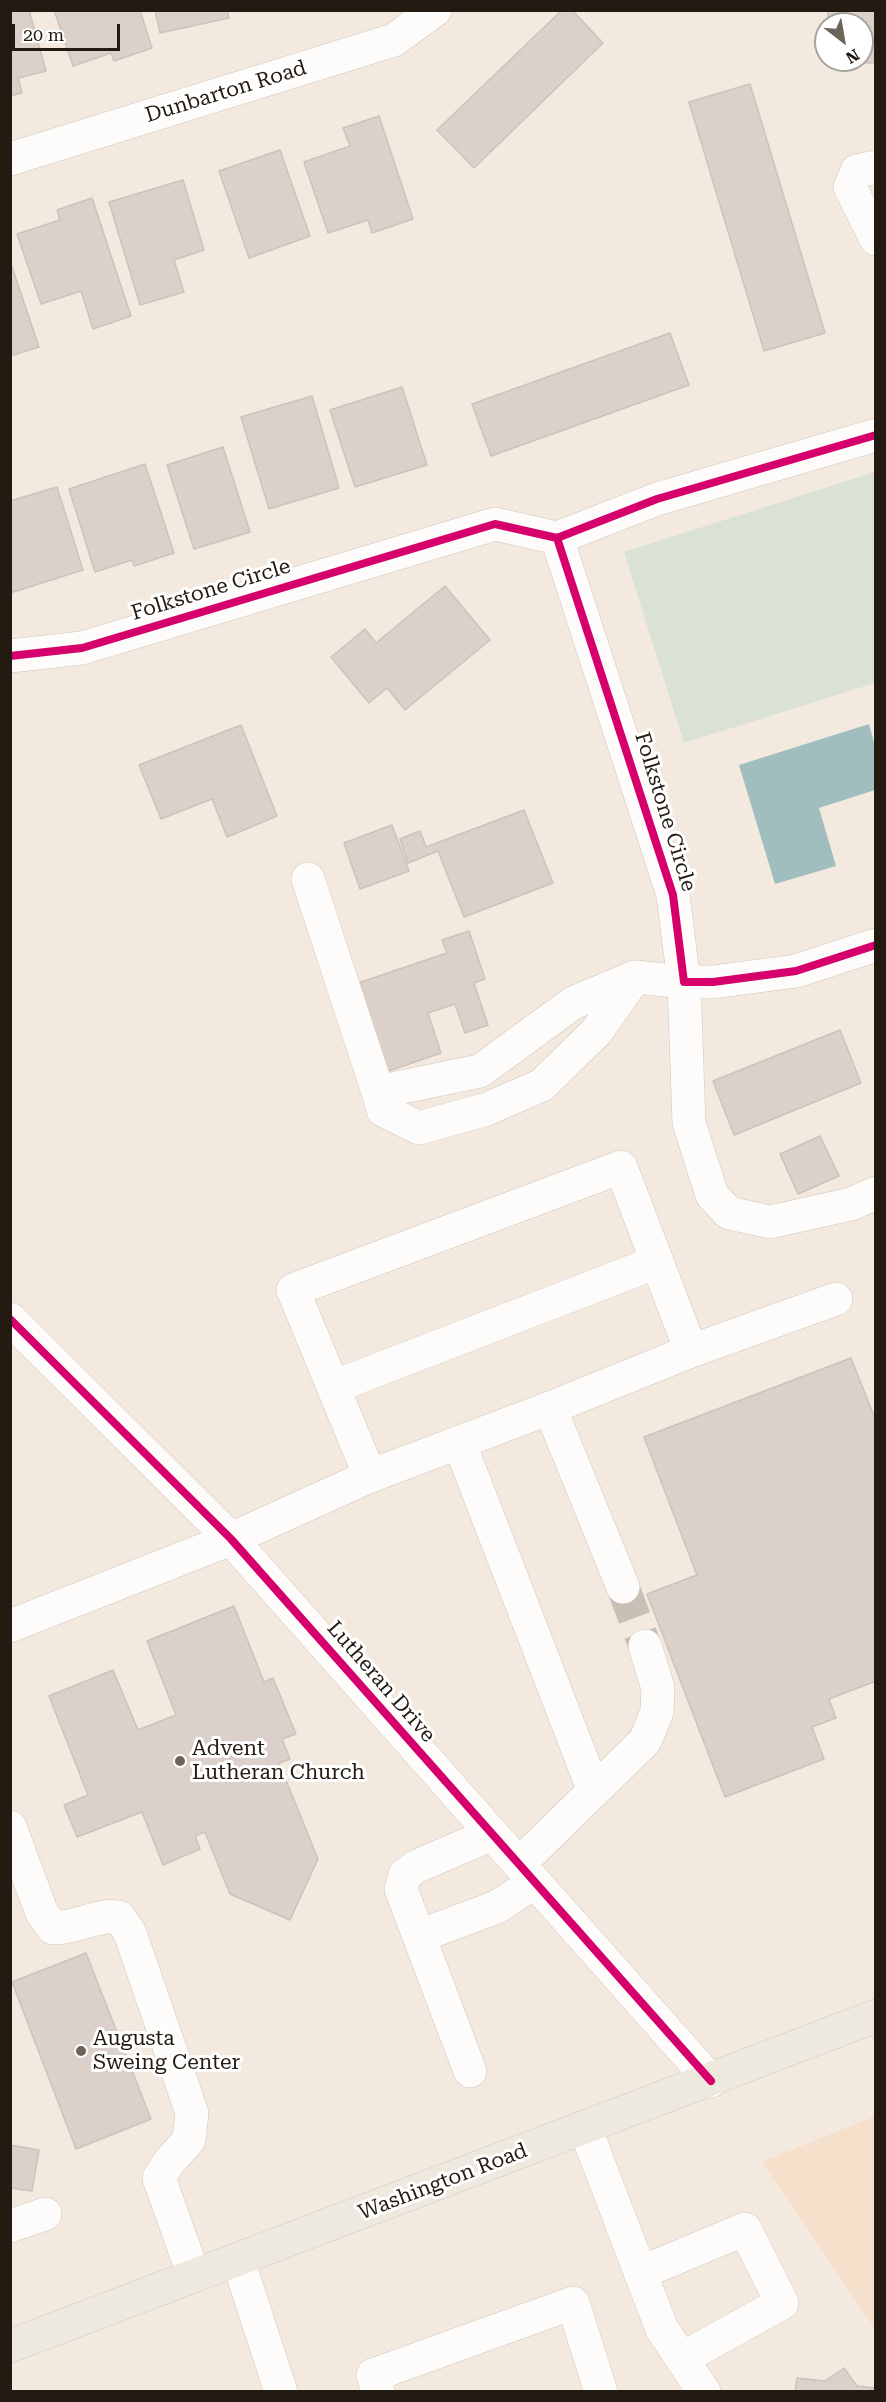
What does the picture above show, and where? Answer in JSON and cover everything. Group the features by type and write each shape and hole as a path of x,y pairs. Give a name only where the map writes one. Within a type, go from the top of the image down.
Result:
{"main road":[{"name":"Washington Road","path":"10,2346 711,2081 876,2016"}],"street":[{"name":"Dunbarton Road","path":"10,159 394,40 435,10"},
{"path":"876,167 857,171 850,187 876,239"},
{"path":"557,538 657,499 876,435"},
{"name":"Folkstone Circle","path":"10,656 82,648 495,524 557,538 673,895 684,982 689,1123 712,1195 729,1213 770,1222 851,1204 876,1193"},
{"path":"308,879 383,1110 419,1128 488,1109 542,1085 597,1031 635,977"},
{"path":"378,1092 480,1071 573,1003 635,977 684,982 713,982 796,970 876,945"},
{"path":"370,1476 293,1290 621,1167 691,1352"},
{"path":"333,1387 657,1262"},
{"path":"10,1626 231,1539 370,1476 691,1352 836,1299"},
{"name":"Lutheran Drive","path":"10,1319 231,1539 711,2081"},
{"path":"549,1408 623,1587"},
{"path":"459,1442 594,1791"},
{"path":"419,1936 497,1907 594,1791 645,1741 657,1712 658,1688 645,1646"},
{"path":"10,1827 42,1912 53,1928 70,1928 106,1915 119,1917 130,1934 192,2113 189,2140 169,2162 159,2178 194,2276"},
{"path":"470,2071 401,1889 405,1875 415,1867 492,1834"},
{"path":"585,2128 662,2329 684,2358 704,2391"},
{"path":"10,2226 45,2214"},
{"path":"640,2273 745,2229 782,2303 684,2358"},
{"path":"238,2259 280,2391"},
{"path":"378,2391 373,2375 573,2303 594,2389"}],"shaded area":[{"path":"875,472 875,683 684,743 624,552"},
{"path":"875,2116 875,2329 762,2162"}],"water":[{"path":"869,724 875,746 875,790 819,808 836,866 775,884 739,765"}],"building":[{"path":"10,10 29,10 46,71 18,78 22,93 10,96"},
{"path":"54,10 140,10 152,48 114,61 111,53 73,66"},
{"path":"155,10 227,10 229,18 160,33"},
{"path":"562,10 572,10 603,43 474,168 437,130"},
{"path":"828,10 876,10 876,63 874,63 874,12 828,12"},
{"path":"750,84 825,333 764,351 689,102"},
{"path":"379,116 413,219 372,233 368,220 328,233 304,162 350,146 343,128"},
{"path":"280,150 310,236 249,258 219,171"},
{"path":"183,180 204,250 174,260 184,292 140,305 109,202"},
{"path":"92,198 131,316 93,329 81,291 41,304 17,234 60,220 57,210"},
{"path":"10,261 39,347 10,356"},
{"path":"670,333 689,385 491,456 472,404"},
{"path":"402,387 427,465 355,487 330,410"},
{"path":"312,396 339,488 269,509 241,417"},
{"path":"223,447 250,532 194,549 167,465"},
{"path":"145,464 174,553 134,566 132,560 95,572 69,489"},
{"path":"57,487 83,570 10,593 10,501"},
{"path":"445,586 490,640 405,710 387,688 369,703 331,657 365,629 376,643"},
{"path":"241,725 277,816 227,837 212,799 161,819 139,765"},
{"path":"524,810 553,883 464,917 438,851 408,863 400,839 420,831 426,847"},
{"path":"392,825 409,871 360,889 344,843"},
{"path":"469,931 485,979 474,983 488,1025 465,1033 455,1004 428,1013 441,1053 386,1072 355,984 447,953 442,940"},
{"path":"840,1030 861,1083 734,1135 713,1081"},
{"path":"820,1136 839,1176 798,1194 780,1154"},
{"path":"851,1358 876,1421 876,1681 829,1699 836,1718 812,1727 824,1759 725,1797 647,1594 697,1575 644,1437"},
{"name":"Advent Lutheran Church","path":"234,1606 264,1682 273,1678 296,1734 282,1739 290,1759 279,1763 318,1859 290,1920 230,1894 205,1832 195,1836 200,1849 163,1865 142,1812 77,1837 64,1805 88,1795 49,1696 113,1670 138,1730 176,1715 147,1641"},
{"name":"Augusta Sweing Center","path":"86,1953 151,2119 76,2149 12,1982"},
{"path":"10,2145 39,2150 32,2191 10,2188"},
{"path":"844,2368 857,2386 876,2388 876,2392 795,2392 797,2378 825,2381"}],"tunnel":[{"path":"623,1587 645,1646"}],"cycle path":[{"path":"10,656 82,648 495,524 557,538 657,499 876,435"},
{"path":"557,538 673,895 684,982 713,982 796,971 876,945"},
{"path":"10,1319 231,1539 711,2081"}],"place":[{"name":"Advent Lutheran Church","path":"180,1761"},
{"name":"Augusta Sweing Center","path":"81,2051"}]}
